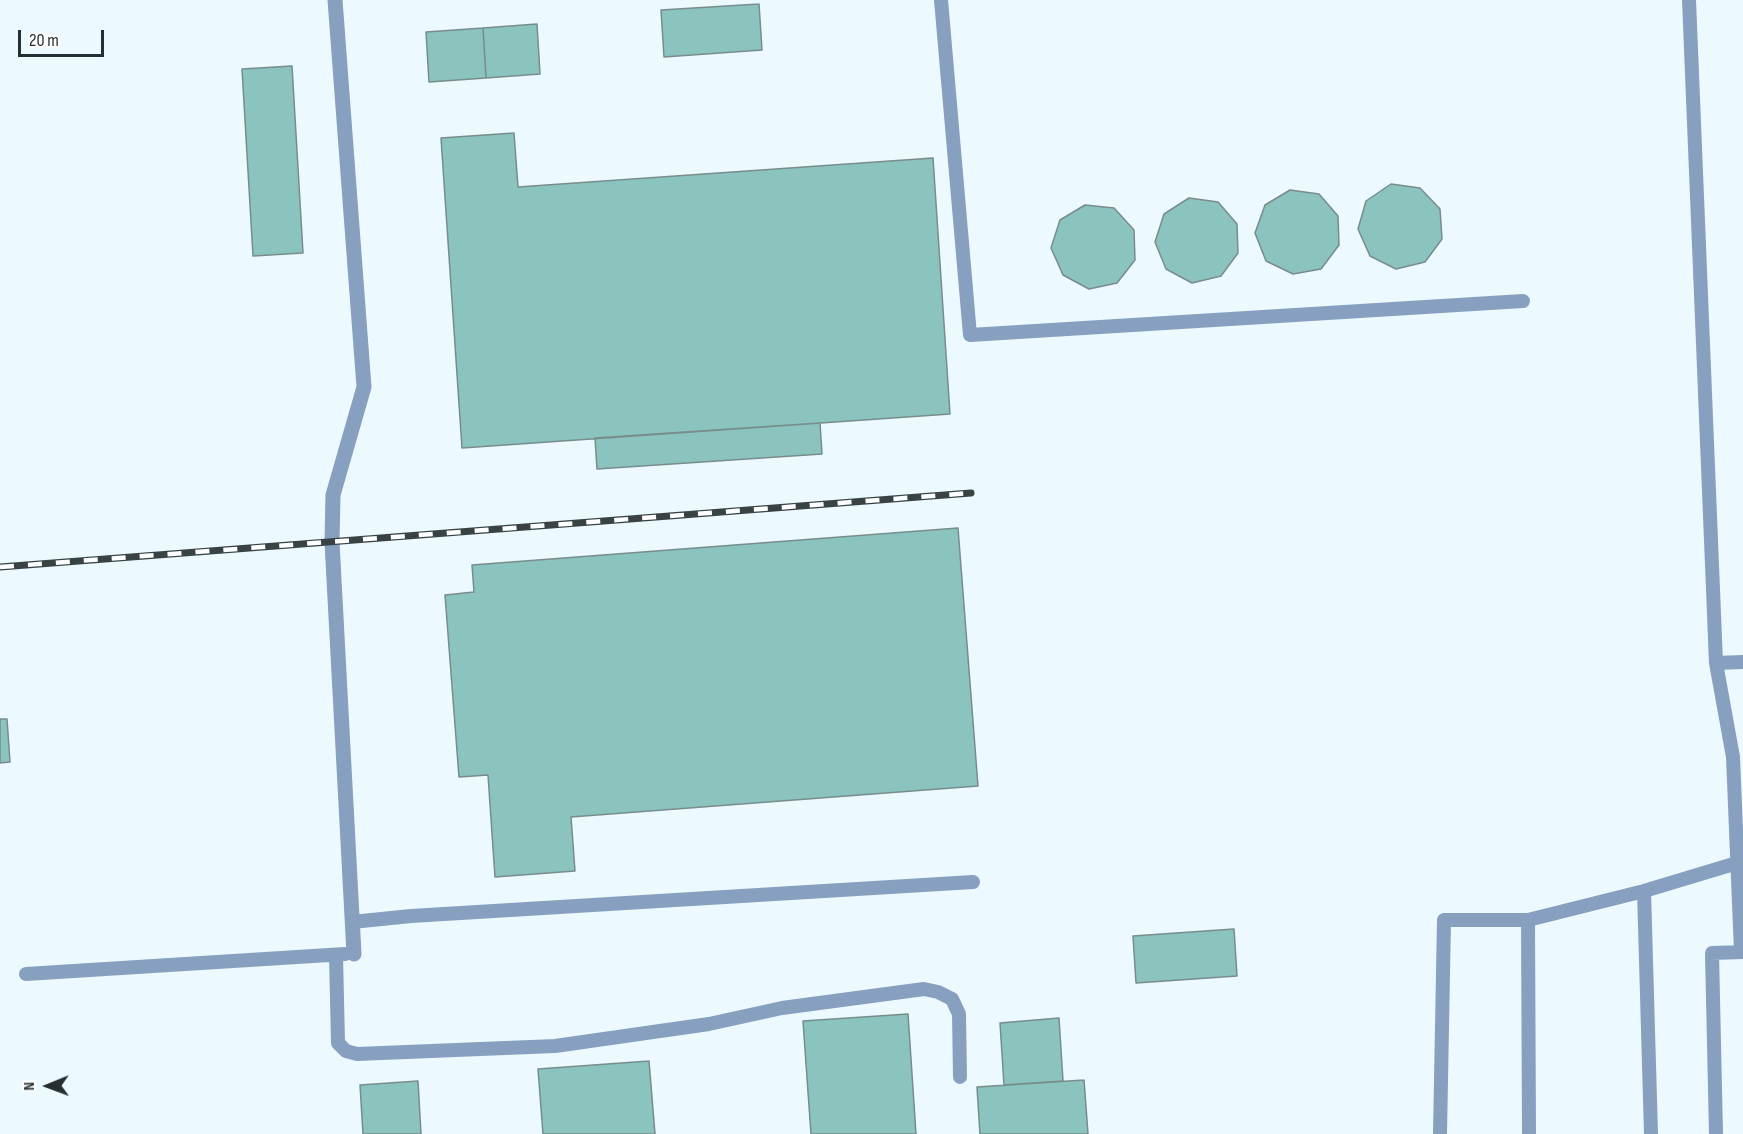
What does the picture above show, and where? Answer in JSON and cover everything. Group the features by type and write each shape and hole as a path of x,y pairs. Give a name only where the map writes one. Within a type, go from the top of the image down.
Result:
{"street":[{"path":"335,0 364,387 333,495 332,542 354,954"}],"lane":[{"path":"941,0 970,335 1523,301"},
{"path":"1689,0 1716,663 1733,757 1742,952 1712,953 1716,1134"},
{"path":"1716,663 1743,662"},
{"path":"1440,1134 1444,920 1528,920 1644,891 1737,863"},
{"path":"352,922 411,916 972,882"},
{"path":"1644,891 1651,1134"},
{"path":"1528,920 1529,1134"},
{"path":"26,974 354,954"},
{"path":"336,955 338,1043 346,1051 357,1054 555,1046 709,1024 782,1008 924,989 938,992 952,999 959,1014 960,1077"}],"building":[{"path":"759,4 762,50 664,57 661,10"},
{"path":"537,24 540,74 486,78 483,28"},
{"path":"483,28 486,78 429,82 426,32"},
{"path":"292,66 303,253 253,256 242,69"},
{"path":"514,133 518,187 933,158 950,414 462,448 441,138"},
{"path":"1391,184 1420,188 1440,209 1442,239 1425,262 1396,269 1370,256 1358,229 1366,201"},
{"path":"1290,190 1319,194 1338,216 1339,245 1321,269 1293,274 1266,261 1255,233 1265,205"},
{"path":"1189,198 1218,202 1237,224 1238,253 1221,276 1192,283 1166,269 1155,242 1164,214"},
{"path":"1085,205 1114,208 1134,230 1135,260 1117,283 1089,289 1063,275 1051,248 1060,220"},
{"path":"820,423 822,454 597,469 595,438"},
{"path":"958,528 978,786 571,817 575,871 495,877 488,775 459,777 445,595 474,592 472,565"},
{"path":"0,719 7,719 10,762 0,763"},
{"path":"1234,929 1237,976 1136,983 1133,936"},
{"path":"908,1014 916,1134 811,1134 803,1021"},
{"path":"1059,1018 1063,1081 1004,1085 1000,1023"},
{"path":"649,1061 655,1134 543,1134 538,1069"},
{"path":"1084,1080 1088,1134 980,1134 977,1087"},
{"path":"418,1081 421,1134 363,1134 360,1085"}],"railway":[{"path":"0,567 971,493"}]}
